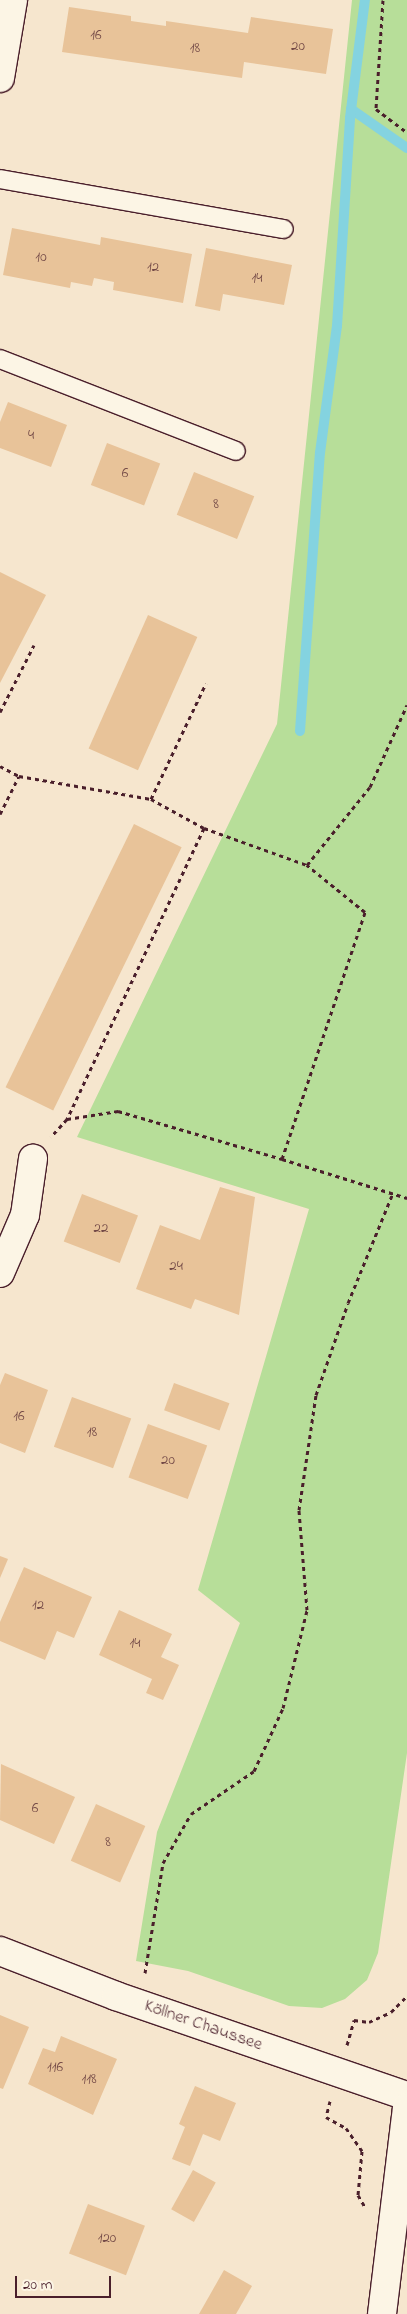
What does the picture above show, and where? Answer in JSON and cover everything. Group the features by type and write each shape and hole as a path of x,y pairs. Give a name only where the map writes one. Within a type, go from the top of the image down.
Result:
{"street":[{"path":"0,78 8,5"},
{"path":"0,1273 25,1215 33,1158"},
{"name":"Köllner Chaussee","path":"0,1951 140,2004 407,2096"},
{"path":"382,2314 407,2108"}],"lane":[{"path":"0,179 284,229"},
{"path":"0,359 236,451"}],"path":[{"path":"383,0 376,109 407,132"},
{"path":"0,712 34,645"},
{"path":"151,800 206,683"},
{"path":"307,865 370,787 407,705"},
{"path":"0,766 19,776 151,800 204,828 307,865 365,912 282,1159"},
{"path":"0,814 19,776"},
{"path":"33,1158 67,1119 204,828"},
{"path":"67,1119 118,1111 407,1198"},
{"path":"140,2004 163,1863 191,1814 254,1770 283,1708 307,1610 299,1510 316,1395 348,1303 392,1193"},
{"path":"354,2020 369,2022 392,2012 404,1996 407,1996"},
{"path":"326,2118 346,2128 362,2151 358,2195 360,2202 370,2209"}],"green space":[{"path":"352,0 407,0 407,1753 378,1953 367,1980 345,1999 322,2008 289,2006 188,1971 136,1961 157,1832 240,1623 198,1590 309,1209 77,1137 277,724"}],"building":[{"path":"69,7 131,16 131,21 166,26 166,21 248,33 251,17 333,29 326,74 244,62 242,78 62,52"},
{"path":"12,228 100,245 101,237 192,254 183,303 113,290 114,282 94,278 92,286 71,282 70,288 3,275"},
{"path":"206,248 292,265 284,305 223,294 220,311 195,306"},
{"path":"8,402 67,425 51,467 0,448 0,422"},
{"path":"107,443 160,463 144,505 91,485"},
{"path":"194,472 254,496 237,539 177,515"},
{"path":"0,572 46,595 0,683"},
{"path":"148,615 197,637 138,770 89,748"},
{"path":"134,824 182,847 53,1111 6,1087"},
{"path":"220,1187 255,1197 239,1315 195,1299 191,1309 136,1289 160,1225 200,1240"},
{"path":"82,1194 138,1216 120,1263 64,1242"},
{"path":"5,1373 48,1390 25,1453 0,1443 0,1385"},
{"path":"174,1383 229,1403 220,1430 164,1410"},
{"path":"72,1397 131,1419 113,1468 54,1447"},
{"path":"148,1424 207,1446 188,1499 129,1478"},
{"path":"0,1556 8,1559 0,1578"},
{"path":"24,1567 92,1597 74,1638 57,1631 45,1660 0,1641 0,1622"},
{"path":"119,1610 172,1634 161,1657 179,1665 163,1700 146,1693 152,1679 99,1655"},
{"path":"1,1764 75,1797 54,1844 0,1820"},
{"path":"96,1804 145,1826 120,1883 71,1861"},
{"path":"0,2015 29,2027 3,2089 0,2088"},
{"path":"61,2036 117,2059 93,2115 28,2084 43,2048 55,2052"},
{"path":"195,2086 236,2103 220,2141 203,2134 190,2166 172,2159 185,2127 179,2124"},
{"path":"193,2170 216,2183 194,2222 171,2209"},
{"path":"88,2204 145,2226 126,2275 69,2253"},
{"path":"224,2270 252,2286 236,2314 199,2314"}],"waterway":[{"path":"300,731 320,453 337,326 350,118 365,0"},
{"path":"351,109 407,148"}]}
